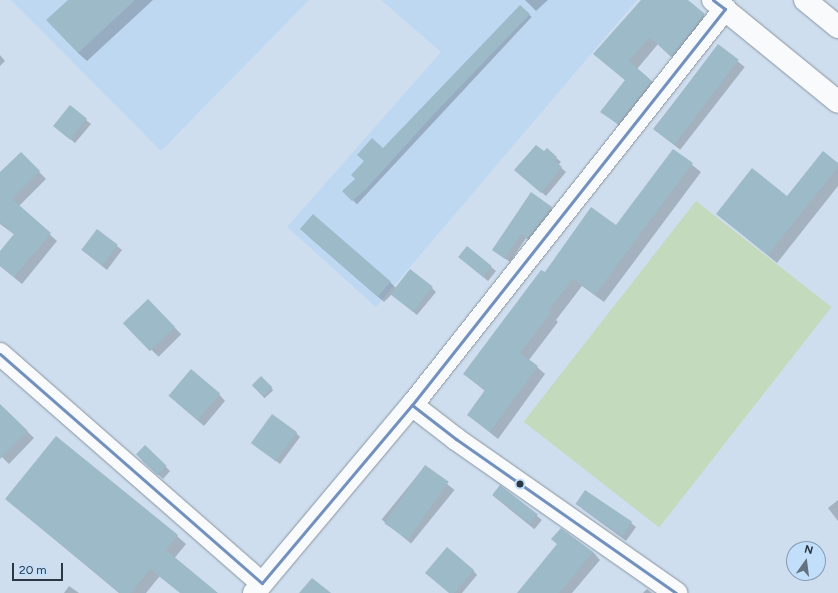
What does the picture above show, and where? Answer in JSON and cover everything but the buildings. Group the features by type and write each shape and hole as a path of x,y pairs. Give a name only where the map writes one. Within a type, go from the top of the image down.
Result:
{"main road":[{"path":"805,0 838,27"},
{"path":"0,354 258,588 412,405 719,5 838,102"},
{"path":"412,405 456,439 676,593"}],"shaded area":[{"path":"11,0 309,0 161,151"},
{"path":"381,0 637,0 376,307 287,227 441,52"}],"green space":[{"path":"696,201 832,307 659,528 524,422"}],"transit line":[{"path":"0,354 262,583 412,405 725,9 713,0"},
{"path":"412,405 456,439 676,593"}]}
